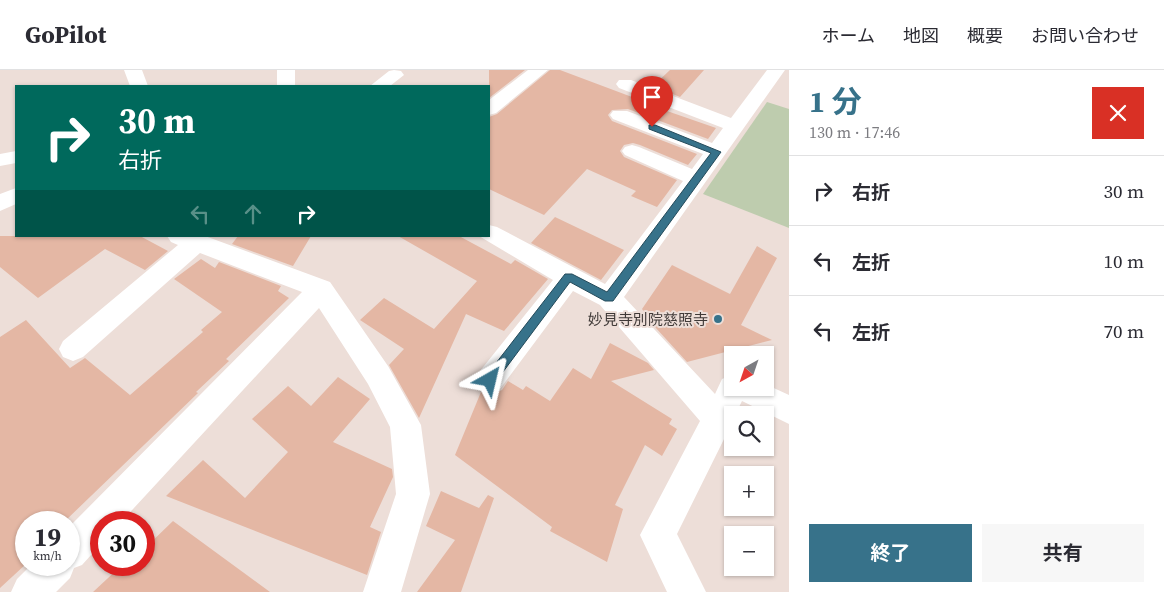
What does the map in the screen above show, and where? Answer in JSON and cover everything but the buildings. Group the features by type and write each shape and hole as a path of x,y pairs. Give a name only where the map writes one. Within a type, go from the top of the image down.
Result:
{"street":[{"path":"133,70 139,85"},
{"path":"286,70 286,85"},
{"path":"492,105 539,70"},
{"path":"609,298 776,70"},
{"path":"380,85 395,75"},
{"path":"624,84 735,126"},
{"path":"620,115 716,152"},
{"path":"632,152 696,179"},
{"path":"0,160 15,157"},
{"path":"0,203 15,196"},
{"path":"490,234 609,298 718,419"},
{"path":"74,349 188,239 321,289 378,375 405,425 413,494 382,592"},
{"path":"490,380 568,277"},
{"path":"80,541 321,289"},
{"path":"687,592 658,535 730,396"},
{"path":"760,396 789,410"},
{"path":"30,592 45,576"}],"green space":[{"path":"767,102 789,109 789,228 703,194"}],"place":[{"name":"妙見寺別院慈照寺","path":"718,319"}],"route":[{"path":"490,380 568,277 609,298 716,152 652,127"}]}
